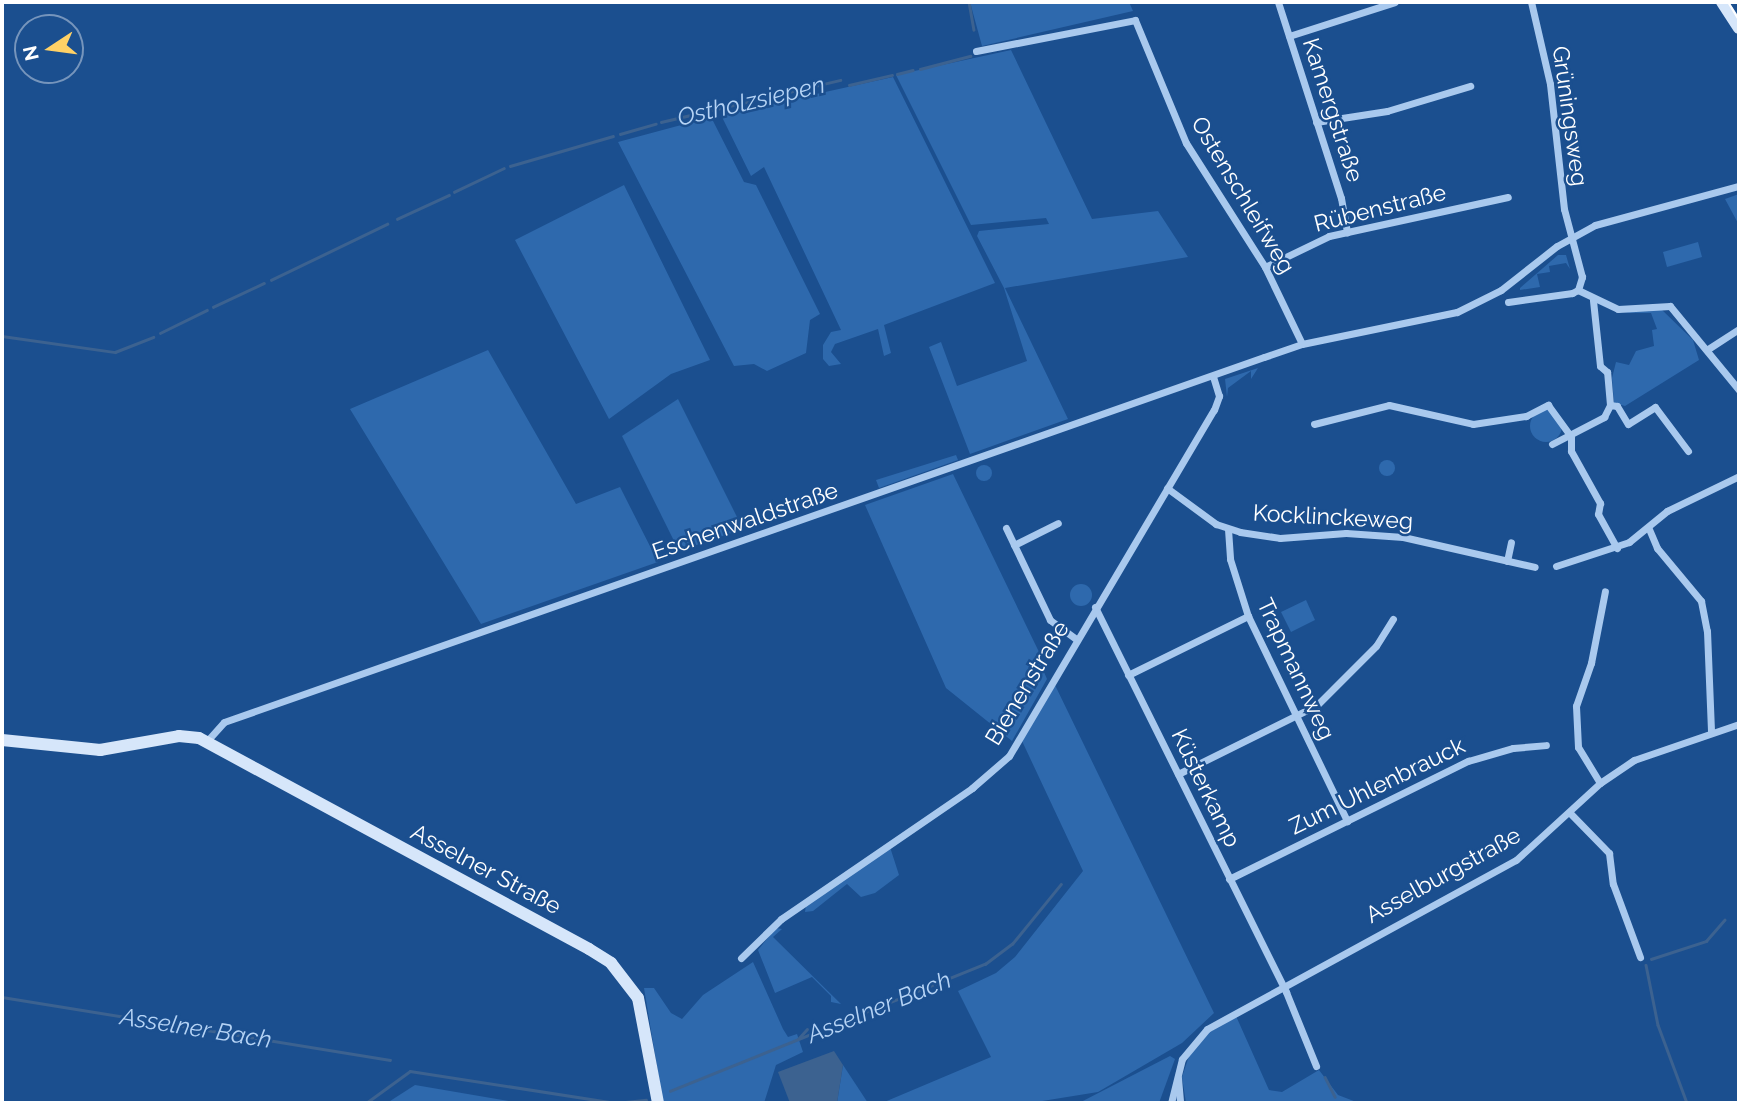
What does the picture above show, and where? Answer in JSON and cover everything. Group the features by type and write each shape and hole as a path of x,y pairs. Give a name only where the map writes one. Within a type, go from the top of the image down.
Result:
{"main road":[{"path":"1722,2 1739,28"},
{"path":"2,740 100,750 179,736 207,741"},
{"name":"Asselner Straße","path":"207,741 611,963 631,986 641,1008 659,1103"}],"street":[{"name":"Kamergstraße","path":"1278,2 1347,232"},
{"path":"1289,36 1395,2"},
{"name":"Grüningsweg","path":"1531,2 1550,84 1571,236 1582,277 1578,290"},
{"name":"Ostenschleifweg","path":"976,51 1135,20 1186,144 1265,267 1302,344"},
{"path":"1316,122 1387,111 1470,86"},
{"name":"Eschenwaldstraße","path":"207,741 216,727 1302,344 1457,312 1501,290 1571,236 1619,216 1739,186"},
{"name":"Rübenstraße","path":"1265,267 1347,232 1508,197"},
{"path":"1508,302 1578,290 1594,300 1618,309 1670,306 1739,390"},
{"path":"1552,444 1571,437 1604,417 1610,405 1607,372 1600,366 1594,300"},
{"path":"1708,349 1739,329"},
{"name":"Bienenstraße","path":"740,958 802,904 1004,762 1218,402 1213,376"},
{"path":"1314,425 1389,405 1473,424 1525,416 1548,405 1571,437 1571,451 1600,503 1598,514 1617,548"},
{"path":"1610,405 1617,407 1628,424 1655,407 1688,451"},
{"path":"1556,566 1617,548 1649,529 1667,511 1739,476"},
{"name":"Kocklinckeweg","path":"1167,488 1228,529 1280,538 1346,533 1403,537 1535,567"},
{"path":"1014,545 1058,523"},
{"path":"1006,528 1050,620 1076,639"},
{"name":"Trapmannweg","path":"1228,529 1230,559 1248,616 1348,821"},
{"path":"1649,529 1657,548 1701,601 1707,631 1711,732"},
{"path":"1507,561 1511,542"},
{"path":"1600,783 1578,747 1576,706 1591,663 1605,592"},
{"name":"Küsterkamp","path":"1095,607 1283,986 1316,1066"},
{"path":"1128,675 1248,616"},
{"path":"1178,774 1317,705 1376,646 1393,619"},
{"name":"Asselburgstraße","path":"1171,1103 1185,1053 1207,1028 1516,860 1600,783 1634,760 1739,724"},
{"name":"Zum Uhlenbrauck","path":"1229,879 1468,761 1513,748 1546,745"},
{"path":"1570,813 1609,853 1613,884 1640,957"},
{"path":"1178,1073 1180,1103"}],"shaded area":[{"path":"970,2 1129,2 1133,11 982,46"},
{"path":"1011,50 1092,219 1158,211 1188,257 1005,288 1068,419 970,454 929,347 941,342 957,386 1027,361 1004,288 977,236 979,231 1049,224 1046,218 971,225 896,75"},
{"path":"893,77 995,283 884,325 891,353 884,356 878,329 835,344 831,352 841,364 829,366 823,359 823,345 831,332 841,330 764,167 751,176 721,115"},
{"path":"711,117 744,182 756,185 820,314 810,320 806,353 767,371 754,364 734,366 618,142"},
{"path":"624,185 710,360 671,374 609,419 515,240"},
{"path":"1739,194 1739,225 1725,199"},
{"path":"1698,242 1702,257 1667,267 1663,252"},
{"path":"1558,255 1566,255 1570,269 1566,263 1549,266 1550,272 1537,274 1540,287 1520,290 1520,288"},
{"path":"1660,308 1693,340 1699,360 1625,406 1614,403 1612,378 1616,362 1629,365 1636,351 1654,346 1652,330 1657,329 1651,313 1622,313"},
{"path":"488,350 576,504 620,487 658,562 481,624 350,409"},
{"path":"1258,368 1251,379 1251,371 1228,388 1227,397 1225,379"},
{"path":"678,399 743,529 679,551 622,436"},
{"path":"1546,410 1557,415 1562,426 1557,437 1546,442 1535,437 1530,426 1535,415"},
{"path":"956,455 958,460 879,488 876,480"},
{"path":"1384,460 1390,460 1395,468 1393,474 1384,476 1379,471 1379,465"},
{"path":"981,465 987,465 992,473 990,479 981,481 976,476 976,470"},
{"path":"953,474 1039,652 1036,654 1047,679 1012,741 946,688 865,505"},
{"path":"1081,584 1089,587 1092,595 1089,603 1081,606 1073,603 1070,595 1073,587"},
{"path":"1306,600 1315,620 1291,632 1281,612"},
{"path":"1054,683 1214,1013 1182,1043 1098,1092 1030,1103 882,1103 991,1057 958,991 996,973 1015,957 1083,871 1022,741"},
{"path":"890,847 899,875 875,893 861,897 847,884 813,911 805,912 806,905"},
{"path":"776,928 782,929 773,937 841,1004 831,1002 831,996 812,977 775,993 758,950"},
{"path":"753,962 783,1029 788,1037 797,1034 803,1052 776,1065 764,1103 663,1103 644,988 654,988 671,1013 682,1019 703,995"},
{"path":"1236,1016 1269,1090 1282,1092 1319,1070 1338,1095 1359,1103 1186,1103 1182,1077 1189,1056 1208,1033"},
{"path":"834,1051 843,1065 837,1103 790,1103 778,1072"},
{"path":"1170,1056 1175,1059 1159,1103 1079,1103"},
{"path":"843,1065 868,1103 837,1103"},
{"path":"415,1085 521,1103 387,1103"}],"waterway":[{"name":"Ostholzsiepen","path":"969,2 974,30"},
{"name":"Ostholzsiepen","path":"920,69 970,56"},
{"name":"Ostholzsiepen","path":"897,74 913,70"},
{"name":"Ostholzsiepen","path":"849,85 892,75"},
{"name":"Ostholzsiepen","path":"661,122 840,80"},
{"name":"Ostholzsiepen","path":"620,134 656,124"},
{"name":"Ostholzsiepen","path":"510,166 613,136"},
{"name":"Ostholzsiepen","path":"454,192 504,168"},
{"name":"Ostholzsiepen","path":"397,219 449,195"},
{"name":"Ostholzsiepen","path":"271,280 387,224"},
{"name":"Ostholzsiepen","path":"213,307 264,283"},
{"name":"Ostholzsiepen","path":"160,333 207,310"},
{"name":"Ostholzsiepen","path":"2,336 115,352 153,337"},
{"name":"Asselner Bach","path":"670,1091 985,964 1012,944 1061,884"},
{"path":"1651,959 1706,941 1724,920"},
{"path":"1646,965 1658,1025 1687,1103"},
{"name":"Asselner Bach","path":"2,997 390,1060"},
{"name":"Asselner Bach","path":"798,1039 807,1029"},
{"path":"366,1103 410,1071 616,1103 646,1100"},
{"path":"1325,1077 1335,1097"}],"tram line":[{"path":"1728,2 1739,20"}]}
